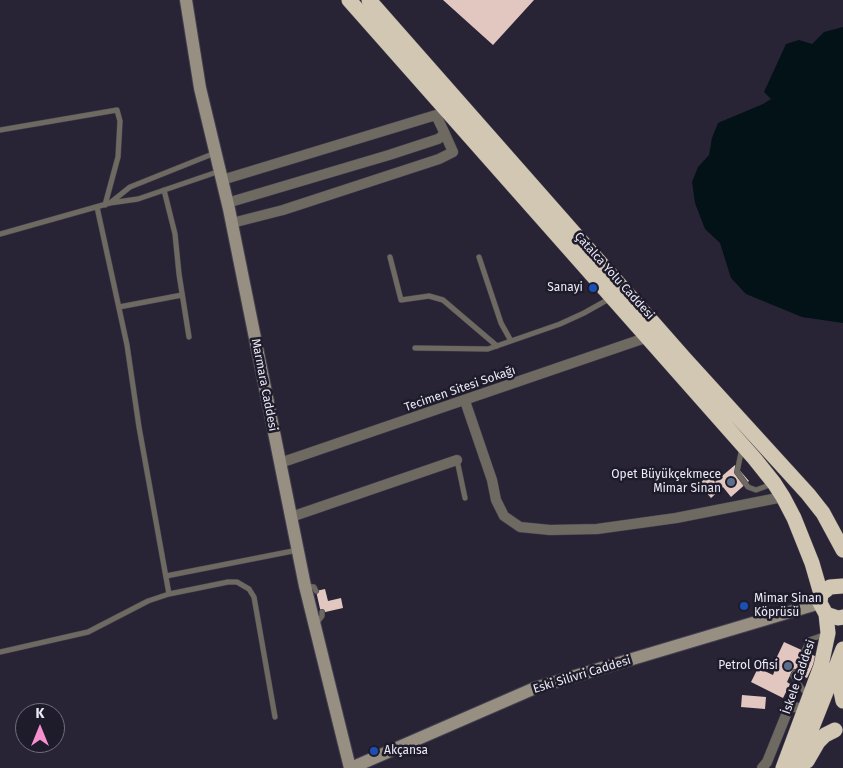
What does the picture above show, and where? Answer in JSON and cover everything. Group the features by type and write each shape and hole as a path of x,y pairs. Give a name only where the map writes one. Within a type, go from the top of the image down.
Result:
{"highway":[{"name":"Çatalca Yolu Caddesi","path":"349,0 648,337 774,483 794,518 805,543 822,604"},
{"name":"Çatalca Yolu Caddesi","path":"369,0 685,359 808,494 823,512 842,545"},
{"path":"843,586 830,587 822,604 838,618 843,618"},
{"name":"İskele Caddesi","path":"796,768 828,634 822,604"},
{"name":"İskele Caddesi","path":"783,768 810,708 843,649"},
{"path":"843,669 840,686 843,701"},
{"path":"810,708 839,731"},
{"path":"804,768 818,742 825,735 839,731"}],"main road":[{"name":"Marmara Caddesi","path":"186,0 200,88 232,223 298,550 311,588 314,627 350,768"},
{"name":"Eski Silivri Caddesi","path":"350,768 535,688 822,604"}],"street":[{"path":"221,176 436,115 454,152 301,204 232,223"},
{"path":"227,203 390,155 445,134"},
{"name":"Tecimen Sitesi Sokağı","path":"280,463 648,337"},
{"path":"465,401 492,480 496,500 504,516 520,527 550,530 597,529 676,518 783,497"},
{"path":"291,516 457,460"},
{"path":"762,768 788,710 792,706 810,708"}],"lane":[{"path":"0,130 118,110 120,121 118,156 108,204"},
{"path":"108,204 130,187 215,153"},
{"path":"0,234 108,204 138,199 164,190 221,176"},
{"path":"164,190 175,234 189,337"},
{"path":"97,207 127,345 139,427 169,594"},
{"path":"390,257 401,300 429,296 443,300 497,346"},
{"path":"479,257 501,323 511,341"},
{"path":"118,307 182,295"},
{"path":"415,348 488,349 584,314 612,297"},
{"path":"743,446 736,472 748,487 756,490 774,483"},
{"path":"457,460 465,498"},
{"path":"166,576 298,550"},
{"path":"0,652 88,632 148,601 169,594 228,582 237,582 249,589 254,597 275,717"},
{"path":"314,627 322,616 322,612"},
{"path":"804,651 809,640 828,634"},
{"path":"795,672 794,676 810,708"}],"shaded area":[{"path":"843,27 843,323 802,317 746,294 731,278 720,243 705,229 695,203 692,182 698,167 709,155 712,138 718,123 771,99 764,92 786,44 799,40 812,44 824,32"}],"building":[{"path":"443,0 534,0 493,45"},
{"path":"735,465 749,481 731,497 723,487 711,498 699,484 709,475 715,482"},
{"path":"325,589 328,601 341,598 343,608 321,613 316,591"},
{"path":"784,642 817,657 807,678 792,671 787,682 790,684 783,698 751,682 758,668 773,675 777,664 774,663"},
{"path":"742,695 766,697 765,709 741,707"}],"place":[{"name":"Sanayi","path":"593,288"},
{"name":"Opet Büyükçekmece Mimar Sinan","path":"731,482"},
{"name":"Mimar Sinan Köprüsü","path":"744,606"},
{"name":"Petrol Ofisi","path":"788,666"},
{"name":"Akçansa","path":"374,751"}]}
